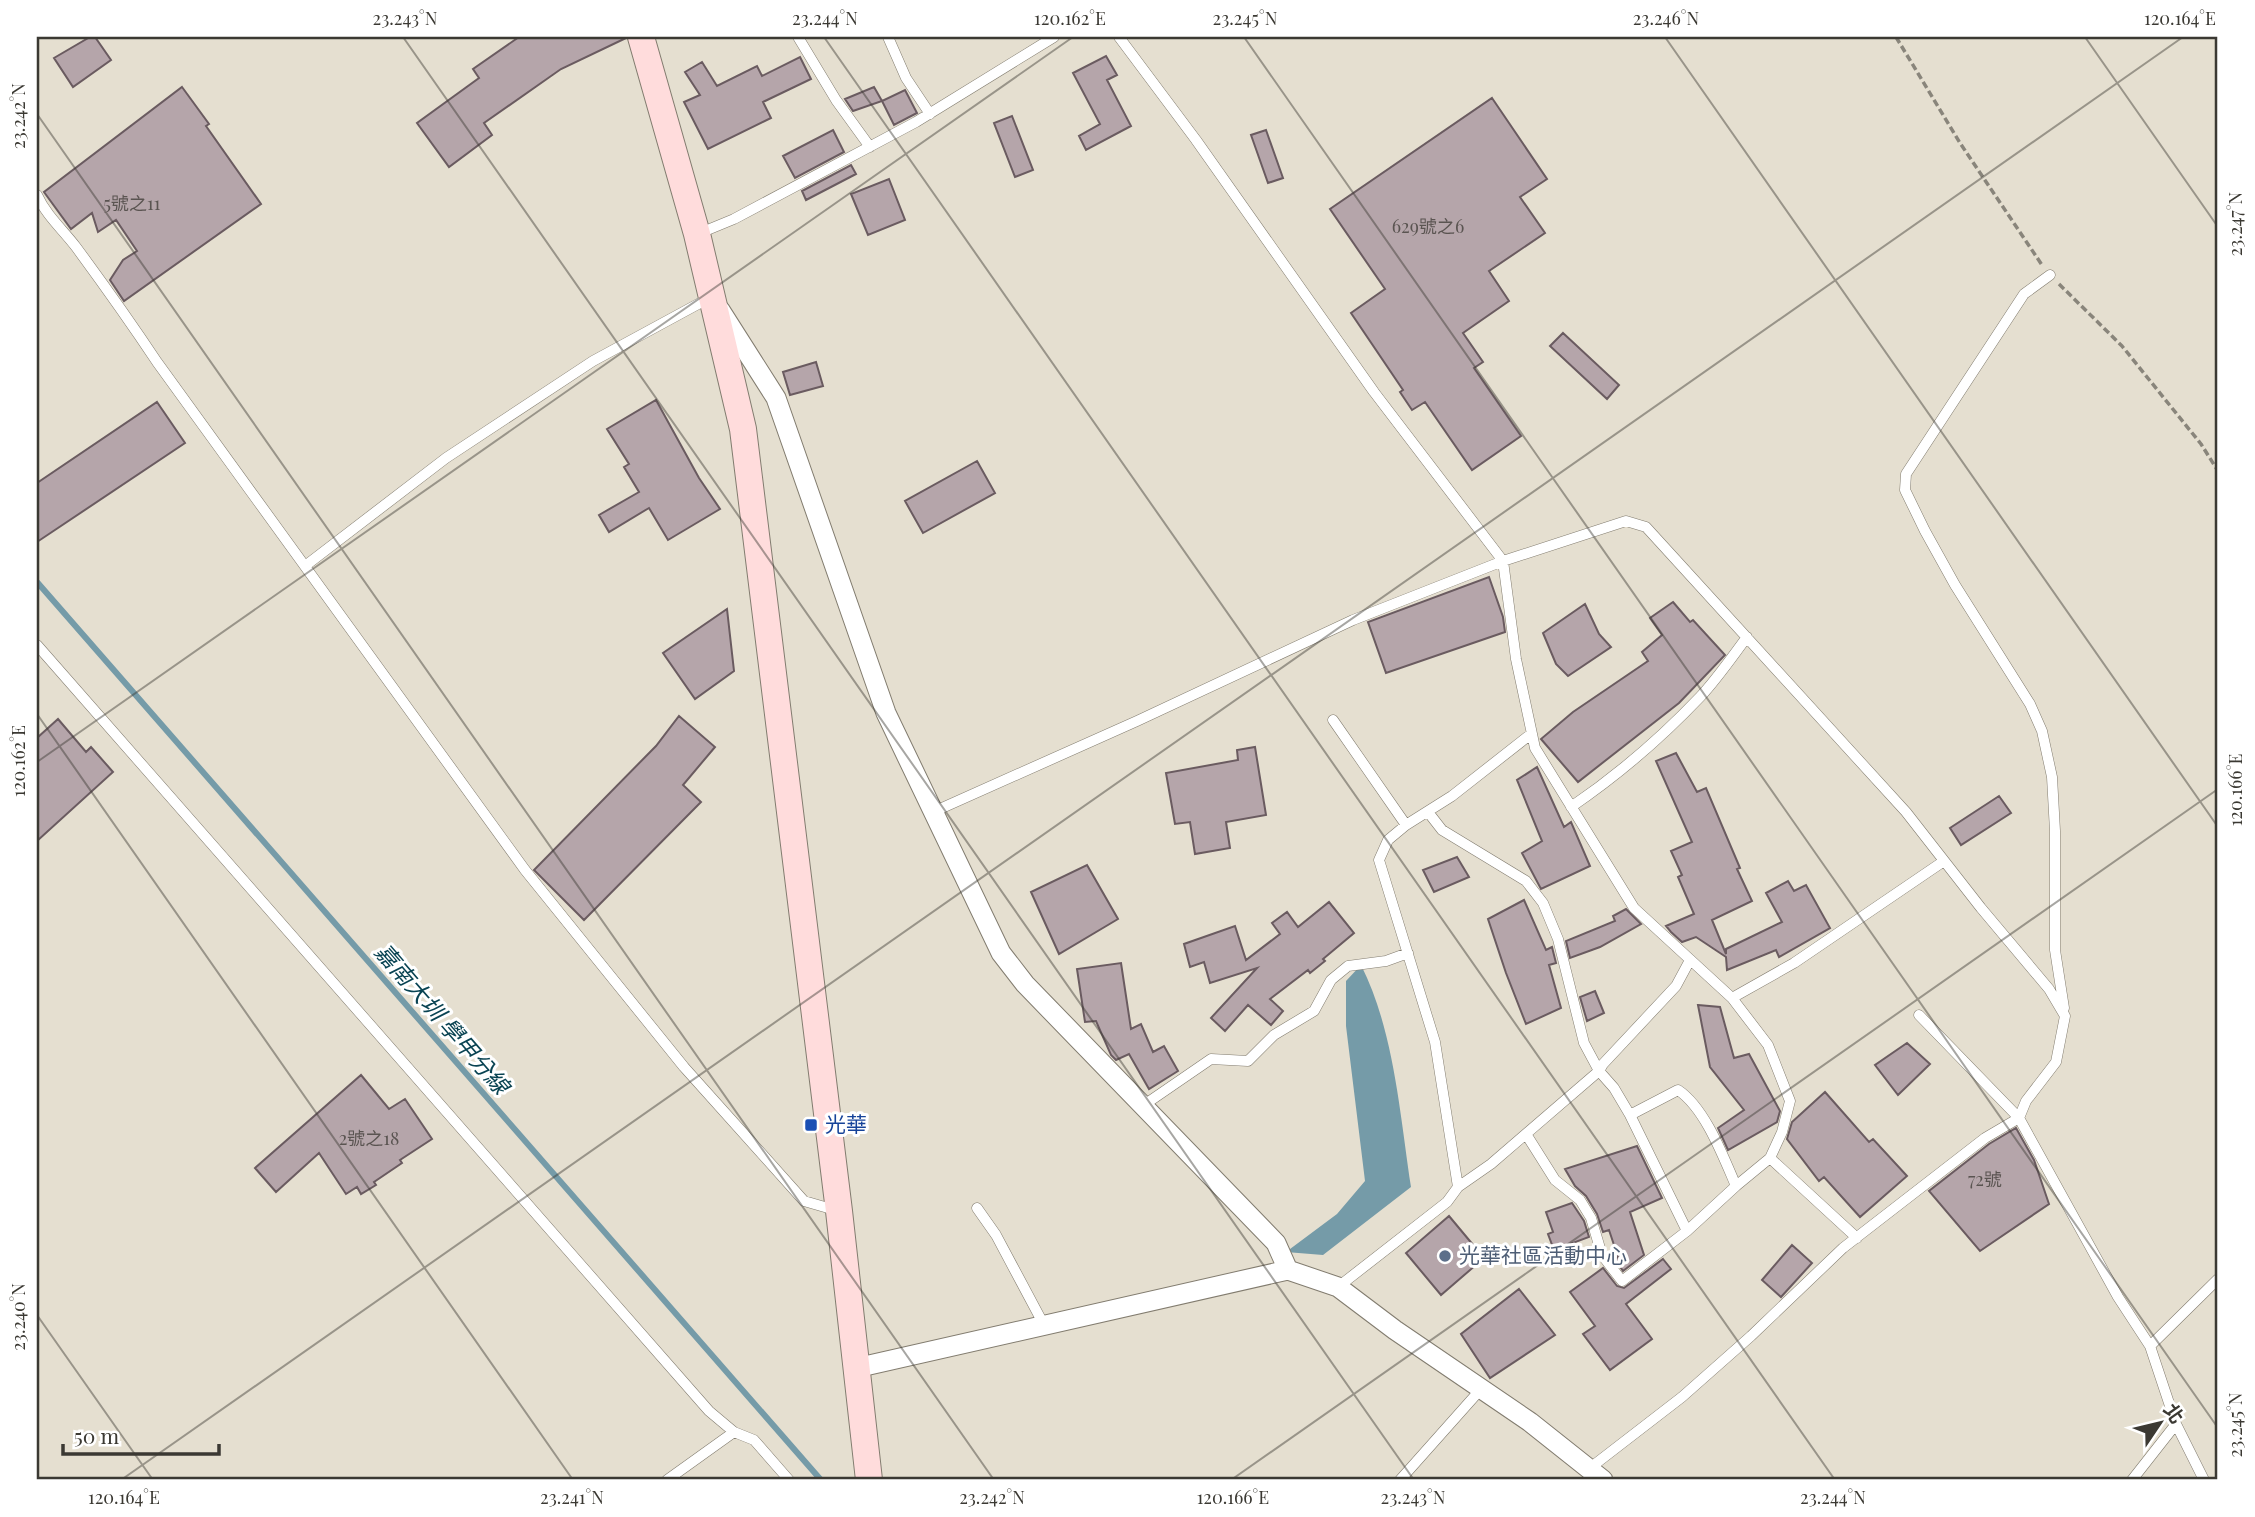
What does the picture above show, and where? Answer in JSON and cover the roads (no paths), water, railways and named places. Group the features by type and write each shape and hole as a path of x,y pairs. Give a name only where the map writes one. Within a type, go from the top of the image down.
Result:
{"main road":[{"path":"641,37 697,234 743,429 839,1211 869,1480"}],"street":[{"path":"712,297 776,398 886,713 1001,953 1025,984 1276,1242 1288,1270"},
{"path":"856,1368 1288,1270 1338,1287 1395,1330 1531,1422 1596,1474"}],"lane":[{"path":"798,37 836,100 870,147"},
{"path":"888,37 906,78 930,114"},
{"path":"697,234 734,219 930,114 1054,37"},
{"path":"1119,37 1196,140 1374,392 1503,561 1516,659 1535,748 1634,908 1732,998 1768,1045 1790,1101 1782,1132 1770,1158 1622,1282 1602,1255 1591,1218 1580,1200 1555,1180 1525,1134"},
{"path":"37,195 41,204 119,304 157,362 525,870 684,1067 804,1201 839,1211"},
{"path":"1596,1474 1857,1238 1985,1138 2019,1118 2026,1101 2056,1062 2065,1016 2055,950 2052,777 2042,730 2030,704 1949,574 1905,490 1906,474 2024,294 2050,275"},
{"path":"305,566 458,450 593,361 712,297"},
{"path":"933,812 1138,721 1353,620 1503,561 1626,521 1646,527 1906,812 2049,989 2065,1016"},
{"path":"1571,807 1613,778 1657,739 1702,695 1747,637"},
{"path":"37,645 709,1411 733,1432 754,1440 789,1480"},
{"path":"1333,720 1406,825"},
{"path":"1458,1187 1435,1042 1379,860 1388,840 1406,825 1452,796 1531,734"},
{"path":"1428,812 1441,830 1526,881 1543,903 1558,939 1584,1043 1599,1071 1614,1088 1630,1115 1686,1231"},
{"path":"1732,998 1794,963 1944,861"},
{"path":"1144,1105 1211,1059 1248,1061 1274,1035 1314,1011 1331,980 1348,966 1386,961 1408,953"},
{"path":"1338,1287 1447,1202 1458,1187 1491,1164 1599,1071 1676,986 1690,960"},
{"path":"1919,1015 2019,1118 2118,1297 2150,1346 2176,1424 2204,1480"},
{"path":"1630,1115 1678,1090 1690,1097 1716,1141 1736,1186"},
{"path":"1770,1158 1857,1238"},
{"path":"977,1208 996,1235 1044,1325"},
{"path":"2150,1346 2218,1279"},
{"path":"1400,1480 1481,1389"},
{"path":"2132,1480 2176,1424"},
{"path":"667,1480 733,1432"}],"water":[{"path":"1361,965 1372,990 1388,1045 1411,1187 1323,1255 1286,1252 1337,1214 1365,1181 1346,1026 1346,981"}],"waterway":[{"name":"嘉南大圳 學甲分線","path":"37,582 821,1480"}],"place":[{"name":"光華","path":"811,1125"},
{"name":"光華社區活動中心","path":"1445,1256"}]}
